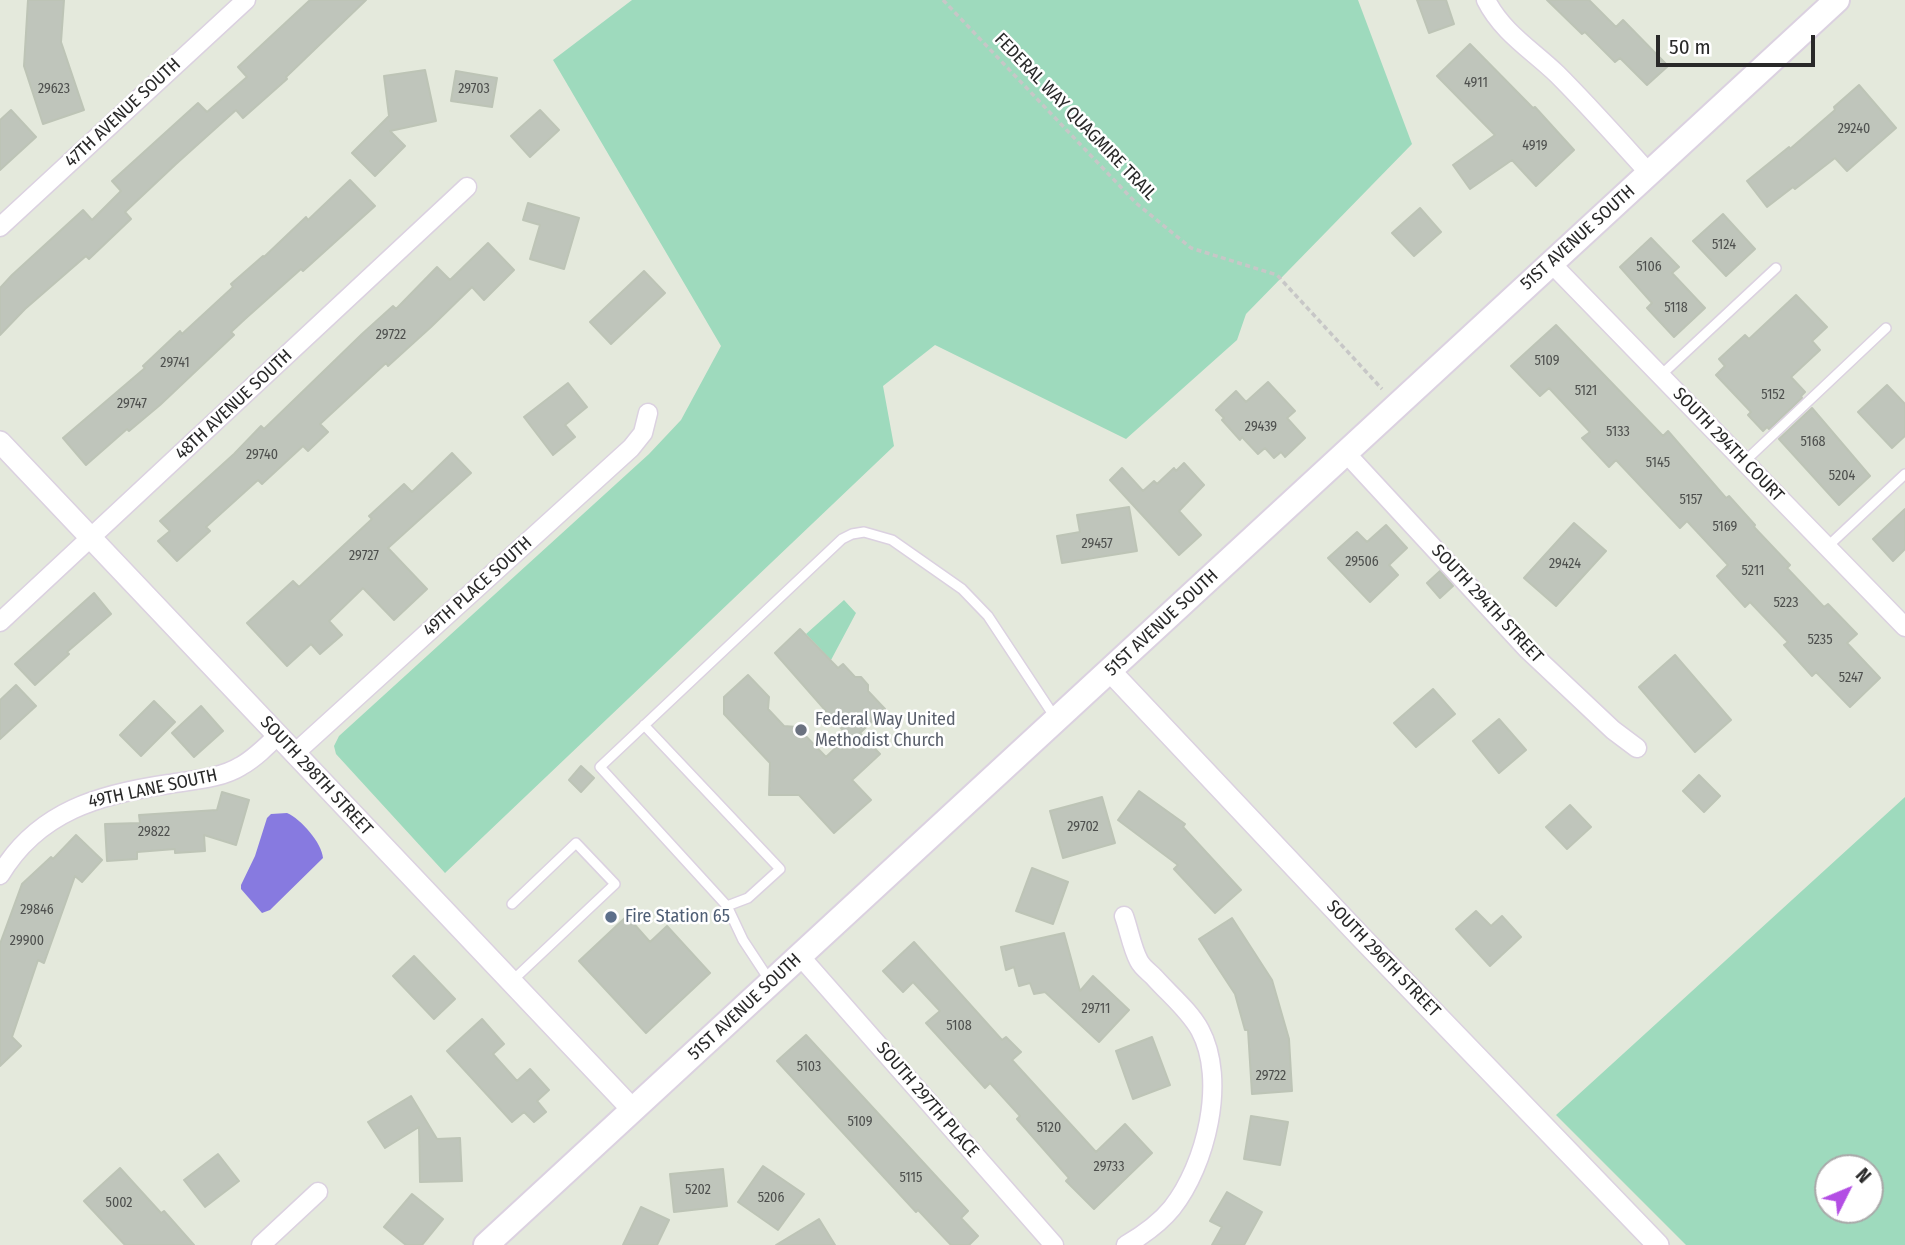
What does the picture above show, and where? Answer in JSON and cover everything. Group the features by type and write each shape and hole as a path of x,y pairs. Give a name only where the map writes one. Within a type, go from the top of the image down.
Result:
{"main road":[{"name":"51ST AVENUE SOUTH","path":"486,1245 1837,0"}],"street":[{"name":"47TH AVENUE SOUTH","path":"0,227 246,0"},
{"path":"1486,0 1513,36 1558,75 1649,173"},
{"name":"48TH AVENUE SOUTH","path":"0,622 467,187"},
{"name":"SOUTH 294TH COURT","path":"1551,263 1905,627"},
{"name":"49TH PLACE SOUTH","path":"295,752 631,448 643,433 649,413"},
{"name":"SOUTH 298TH STREET","path":"0,442 633,1110"},
{"name":"SOUTH 294TH STREET","path":"1345,452 1527,649 1598,717 1637,748"},
{"name":"SOUTH 296TH STREET","path":"1110,671 1367,944 1658,1245"},
{"name":"49TH LANE SOUTH","path":"0,875 25,842 78,805 122,791 201,779 230,771 249,761 278,735"},
{"path":"1124,916 1140,963 1190,1015 1200,1030 1208,1051 1212,1094 1205,1138 1191,1178 1171,1210 1126,1245"},
{"name":"SOUTH 297TH PLACE","path":"800,956 1054,1245"},
{"path":"261,1245 318,1192"}],"lane":[{"path":"1660,376 1776,268"},
{"path":"1744,462 1886,328"},
{"path":"1827,547 1905,474"},
{"path":"771,983 743,940 727,906 600,766 842,539 864,531 885,537 908,550 977,602 1057,720"},
{"path":"644,725 780,869 748,898 727,906"},
{"path":"510,982 615,884 576,844 512,904"}],"path":[{"name":"FEDERAL WAY QUAGMIRE TRAIL","path":"943,0 1136,203 1191,248 1277,275 1396,405"}],"green space":[{"path":"632,0 1358,0 1412,144 1246,314 1237,340 1126,439 935,345 883,386 894,446 445,873 336,754 334,746 339,736 649,454 681,420 721,346 553,60"},
{"path":"844,600 856,613 831,660 806,634"},
{"path":"1905,797 1905,1245 1686,1245 1556,1115"}],"shaded area":[{"path":"287,813 310,832 319,845 323,858 270,910 262,913 241,889 241,885 255,856 267,818 271,814"}],"building":[{"path":"28,0 64,0 61,42 84,110 43,124 24,66"},
{"path":"310,0 366,0 286,77 287,79 243,118 236,110 176,164 125,212 131,219 89,259 86,256 25,309 0,335 0,288 12,275 83,210 92,220 121,191 112,181 198,103 207,112 247,77 238,67"},
{"path":"1417,0 1446,0 1454,24 1429,33"},
{"path":"1547,0 1589,0 1616,27 1623,20 1668,66 1647,85 1620,58 1615,62 1585,32 1582,34"},
{"path":"1470,44 1533,108 1535,107 1574,150 1536,186 1512,160 1470,189 1453,165 1495,135 1437,76"},
{"path":"425,70 436,121 390,131 405,146 375,176 352,153 389,116 384,76"},
{"path":"456,71 497,78 492,107 451,101"},
{"path":"1859,85 1896,128 1847,171 1835,158 1767,207 1747,181 1789,147 1790,149"},
{"path":"11,110 36,137 0,170 0,120"},
{"path":"540,110 559,130 530,157 511,136"},
{"path":"350,180 375,206 245,319 231,332 234,335 160,405 129,431 127,429 86,465 63,438 145,368 143,366 180,331 182,334 233,287 231,284 306,217 308,220"},
{"path":"528,203 579,218 564,269 530,259 540,225 523,220"},
{"path":"1420,208 1441,232 1414,256 1392,233"},
{"path":"1723,214 1755,249 1726,276 1693,241"},
{"path":"1651,238 1679,267 1672,273 1705,308 1674,337 1647,308 1652,303 1620,267"},
{"path":"488,243 514,270 484,300 472,287 388,366 386,363 320,424 328,432 308,451 303,446 262,484 258,480 206,527 210,531 177,561 158,541 170,531 160,521 261,426 264,429 393,306 396,309 437,267 450,280"},
{"path":"644,271 665,293 611,344 590,322"},
{"path":"1796,295 1827,327 1812,341 1820,350 1791,377 1805,392 1802,398 1769,429 1767,427 1763,431 1748,415 1751,412 1716,375 1725,366 1719,359 1745,335 1749,339"},
{"path":"1556,325 1663,436 1668,431 1726,498 1729,496 1790,565 1787,568 1824,607 1828,604 1857,634 1847,643 1880,678 1850,707 1816,672 1812,676 1784,645 1788,642 1750,602 1745,607 1717,576 1728,565 1687,521 1680,528 1616,460 1609,467 1582,438 1590,432 1549,388 1540,396 1511,366"},
{"path":"1268,382 1295,411 1287,418 1305,438 1285,457 1281,452 1274,458 1265,448 1258,454 1242,437 1240,440 1216,410 1236,391 1246,402"},
{"path":"568,383 587,407 565,425 575,437 553,455 524,417"},
{"path":"1887,385 1905,404 1905,436 1892,448 1858,412"},
{"path":"1812,408 1870,476 1839,505 1779,439"},
{"path":"452,453 471,473 388,548 427,589 394,620 363,588 329,621 342,635 320,654 311,644 287,666 247,623 293,581 299,587 372,519 369,516 404,484 412,492"},
{"path":"1184,463 1204,485 1179,511 1201,535 1179,555 1110,480 1122,468 1143,491 1154,481 1157,484 1174,468 1176,471"},
{"path":"1129,507 1137,551 1062,563 1057,536 1080,532 1077,515"},
{"path":"1905,509 1905,549 1893,561 1873,539"},
{"path":"1574,523 1606,551 1556,606 1524,578"},
{"path":"1386,525 1407,548 1389,565 1398,575 1370,602 1328,558 1357,532 1367,542"},
{"path":"1440,571 1453,586 1440,598 1427,583"},
{"path":"94,593 111,614 67,652 69,654 35,685 15,664"},
{"name":"Federal Way United Methodist Church","path":"800,629 838,668 843,664 855,677 861,677 868,685 868,691 885,709 860,733 880,754 852,780 871,800 834,833 799,795 769,795 770,763 724,714 724,697 748,675 769,697 768,709 784,726 797,727 826,757 848,736 775,653"},
{"path":"1675,655 1731,720 1695,752 1639,687"},
{"path":"16,685 36,706 0,739 0,700"},
{"path":"1433,689 1455,714 1416,747 1394,723"},
{"path":"154,701 175,722 141,756 120,735"},
{"path":"201,706 223,731 194,757 172,733"},
{"path":"1499,719 1526,750 1499,773 1473,741"},
{"path":"581,766 594,778 581,792 569,780"},
{"path":"1699,775 1720,796 1704,812 1683,791"},
{"path":"1139,791 1185,824 1183,827 1241,890 1215,913 1174,869 1178,865 1118,820"},
{"path":"222,792 249,800 236,845 204,835 205,851 175,853 175,849 137,852 137,859 107,861 105,824 140,823 139,815 217,810"},
{"path":"1102,797 1115,843 1063,858 1050,811"},
{"path":"1570,805 1591,827 1567,849 1546,827"},
{"path":"76,835 102,860 82,882 75,876 44,963 38,960 12,1037 21,1046 0,1066 0,944 22,884 51,857 53,859"},
{"path":"1032,868 1068,882 1053,924 1016,911"},
{"path":"1476,911 1491,926 1502,916 1521,937 1490,966 1456,929"},
{"path":"627,916 650,942 667,926 710,973 646,1033 579,961"},
{"path":"1232,918 1272,980 1289,1039 1292,1091 1252,1094 1248,1030 1245,1030 1235,994 1199,939"},
{"path":"1064,933 1080,991 1093,976 1129,1010 1099,1042 1045,992 1034,994 1030,983 1019,986 1014,967 1006,970 1001,947"},
{"path":"914,942 1002,1040 1006,1037 1021,1052 1012,1060 1096,1152 1125,1124 1152,1153 1094,1209 1066,1181 1069,1178 1017,1119 1020,1116 990,1083 985,1088 926,1023 940,1011 913,982 903,992 883,971"},
{"path":"414,956 455,999 434,1019 393,976"},
{"path":"482,1019 504,1044 493,1054 517,1081 530,1069 549,1090 537,1101 546,1112 534,1122 524,1112 512,1122 447,1051"},
{"path":"806,1035 968,1211 961,1218 978,1236 969,1245 951,1245 918,1210 916,1212 777,1061"},
{"path":"1152,1037 1170,1085 1133,1099 1116,1051"},
{"path":"411,1096 437,1139 460,1138 462,1181 420,1182 419,1127 385,1148 368,1122"},
{"path":"1251,1116 1288,1122 1280,1165 1244,1159"},
{"path":"218,1154 239,1181 205,1207 184,1180"},
{"path":"763,1166 804,1194 778,1230 738,1202"},
{"path":"120,1168 194,1245 125,1245 84,1201"},
{"path":"723,1169 727,1206 674,1212 670,1174"},
{"path":"1227,1192 1262,1212 1244,1245 1212,1245 1222,1227 1210,1221"},
{"path":"412,1194 443,1219 422,1245 406,1245 384,1227"},
{"path":"641,1207 669,1220 657,1245 623,1245"},
{"path":"819,1219 835,1245 776,1245"}],"place":[{"name":"Federal Way United Methodist Church","path":"801,730"},
{"name":"Fire Station 65","path":"611,917"}]}
